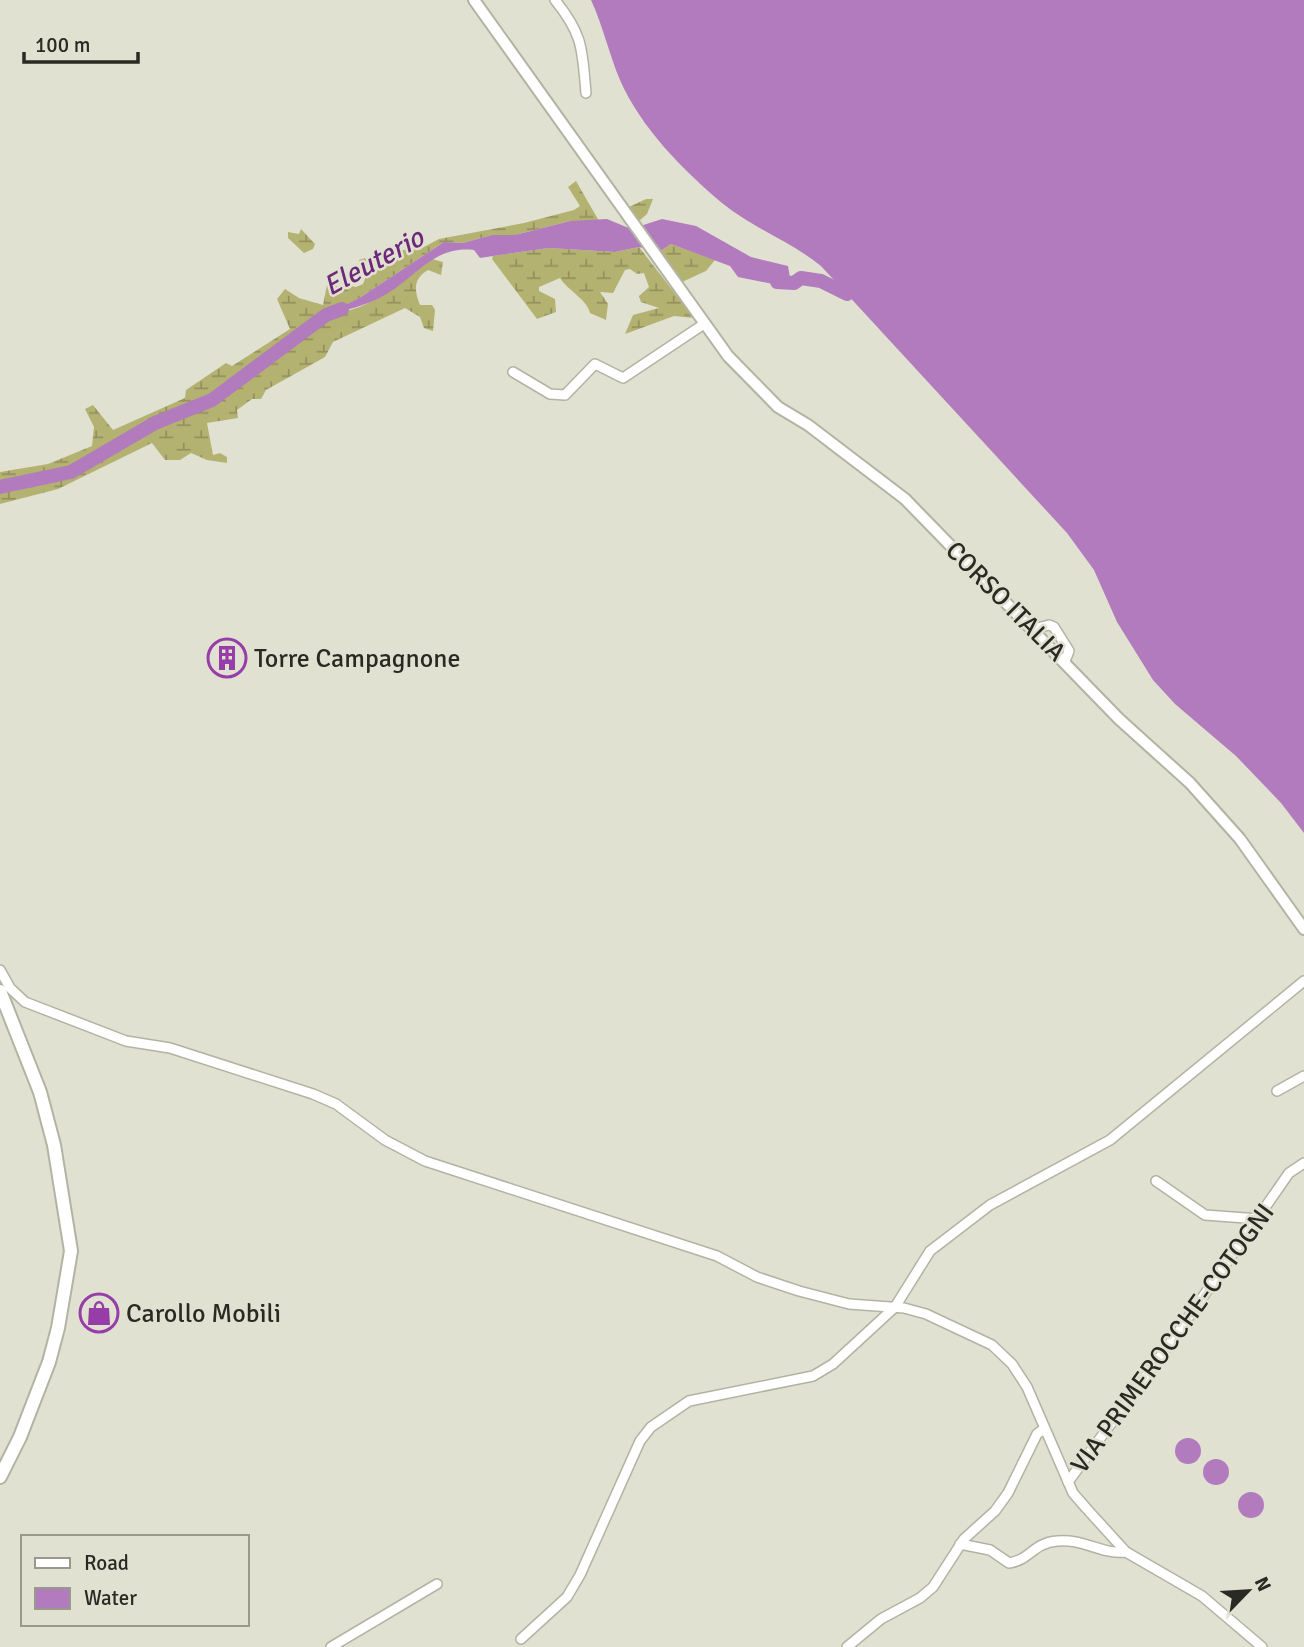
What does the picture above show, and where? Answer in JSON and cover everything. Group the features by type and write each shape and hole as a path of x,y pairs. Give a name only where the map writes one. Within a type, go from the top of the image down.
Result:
{"main road":[{"path":"0,991 40,1092 54,1145 71,1251 50,1362 20,1437 0,1477"}],"street":[{"name":"CORSO ITALIA","path":"474,0 728,356 778,407 808,425 883,479 1065,661 1119,719 1206,800 1260,865 1304,929"},
{"path":"555,0 579,36 587,66 586,93"},
{"path":"513,372 550,394 565,395 595,364 623,378 704,324"},
{"path":"0,970 10,988 25,1002 126,1041 170,1048 313,1094 336,1104 385,1140 425,1161 718,1256 757,1277 799,1291 849,1304 895,1307 926,1314 992,1345 1012,1364 1027,1387 1073,1493 1126,1552 1202,1596 1262,1647"},
{"path":"521,1639 566,1597 580,1576 640,1441 651,1427 673,1409 690,1401 813,1376 833,1364 895,1307 930,1251 990,1205 1110,1140 1304,981"},
{"path":"1278,1091 1304,1076"},
{"name":"VIA PRIMEROCCHE-COTOGNI","path":"1068,1482 1259,1219 1289,1173 1304,1163"},
{"path":"1156,1181 1205,1215 1259,1219"},
{"path":"847,1647 881,1619 920,1598 933,1587 960,1544 1002,1500 1037,1434 1044,1429"},
{"path":"960,1544 990,1550 1009,1563 1018,1562 1036,1545 1055,1541 1083,1542 1118,1553 1126,1552"},
{"path":"331,1647 437,1584"}],"green space":[{"path":"576,181 599,221 570,221 515,235 492,235 463,243 444,242 361,297 331,313 359,307 372,301 432,259 443,262 441,275 428,270 416,285 420,305 432,305 435,310 433,331 424,328 420,317 405,308 333,342 325,357 266,390 261,399 252,399 237,410 238,418 207,423 213,455 220,453 227,457 227,463 207,460 191,453 180,460 165,460 152,443 58,489 0,504 0,472 48,464 92,446 94,427 85,409 93,405 113,430 185,398 186,390 226,363 232,366 290,329 277,299 285,289 299,298 323,305 327,285 334,284 341,289 343,284 356,287 363,284 366,276 359,260 365,258 373,272 387,266 401,250 420,249 439,239 524,223 574,210 580,206 568,187"},
{"path":"646,199 653,199 647,214 639,221 629,207"},
{"path":"301,229 315,244 313,249 304,253 288,238 288,232 299,234"},
{"path":"671,244 715,260 706,271 682,282 659,252"},
{"path":"639,247 694,318 674,316 625,334 633,315 659,308 641,302 639,296 649,287 644,273 637,274 630,269 625,270 613,293 600,292 608,304 606,320 590,313 585,303 560,278 539,287 539,291 555,299 556,312 537,319 492,259 493,256 549,248 615,252"}],"water":[{"path":"591,0 1304,0 1304,833 1281,803 1236,756 1175,704 1153,680 1117,622 1094,570 1067,533 821,266 722,203 664,147 639,115 620,80"},
{"path":"607,219 631,229 662,219 696,226 751,257 788,266 790,278 796,280 778,285 738,277 730,266 671,244 659,252 639,247 615,252 549,248 480,258 474,250 460,250 436,258 376,299 326,315 361,297 444,242 463,243 492,235 515,235 570,221"},
{"path":"1188,1438 1197,1442 1201,1451 1197,1460 1188,1464 1179,1460 1175,1451 1179,1442"},
{"path":"1216,1459 1225,1463 1229,1472 1225,1481 1216,1485 1207,1481 1203,1472 1207,1463"},
{"path":"1251,1492 1261,1495 1264,1505 1261,1515 1251,1518 1241,1515 1238,1505 1241,1495"}],"waterway":[{"name":"Eleuterio","path":"777,282 794,283 801,278 821,281 847,294"},
{"name":"Eleuterio","path":"0,487 71,472 155,423 212,400 326,315 342,309"}],"place":[{"name":"Torre Campagnone","path":"227,658"},
{"name":"Carollo Mobili","path":"99,1313"}]}
